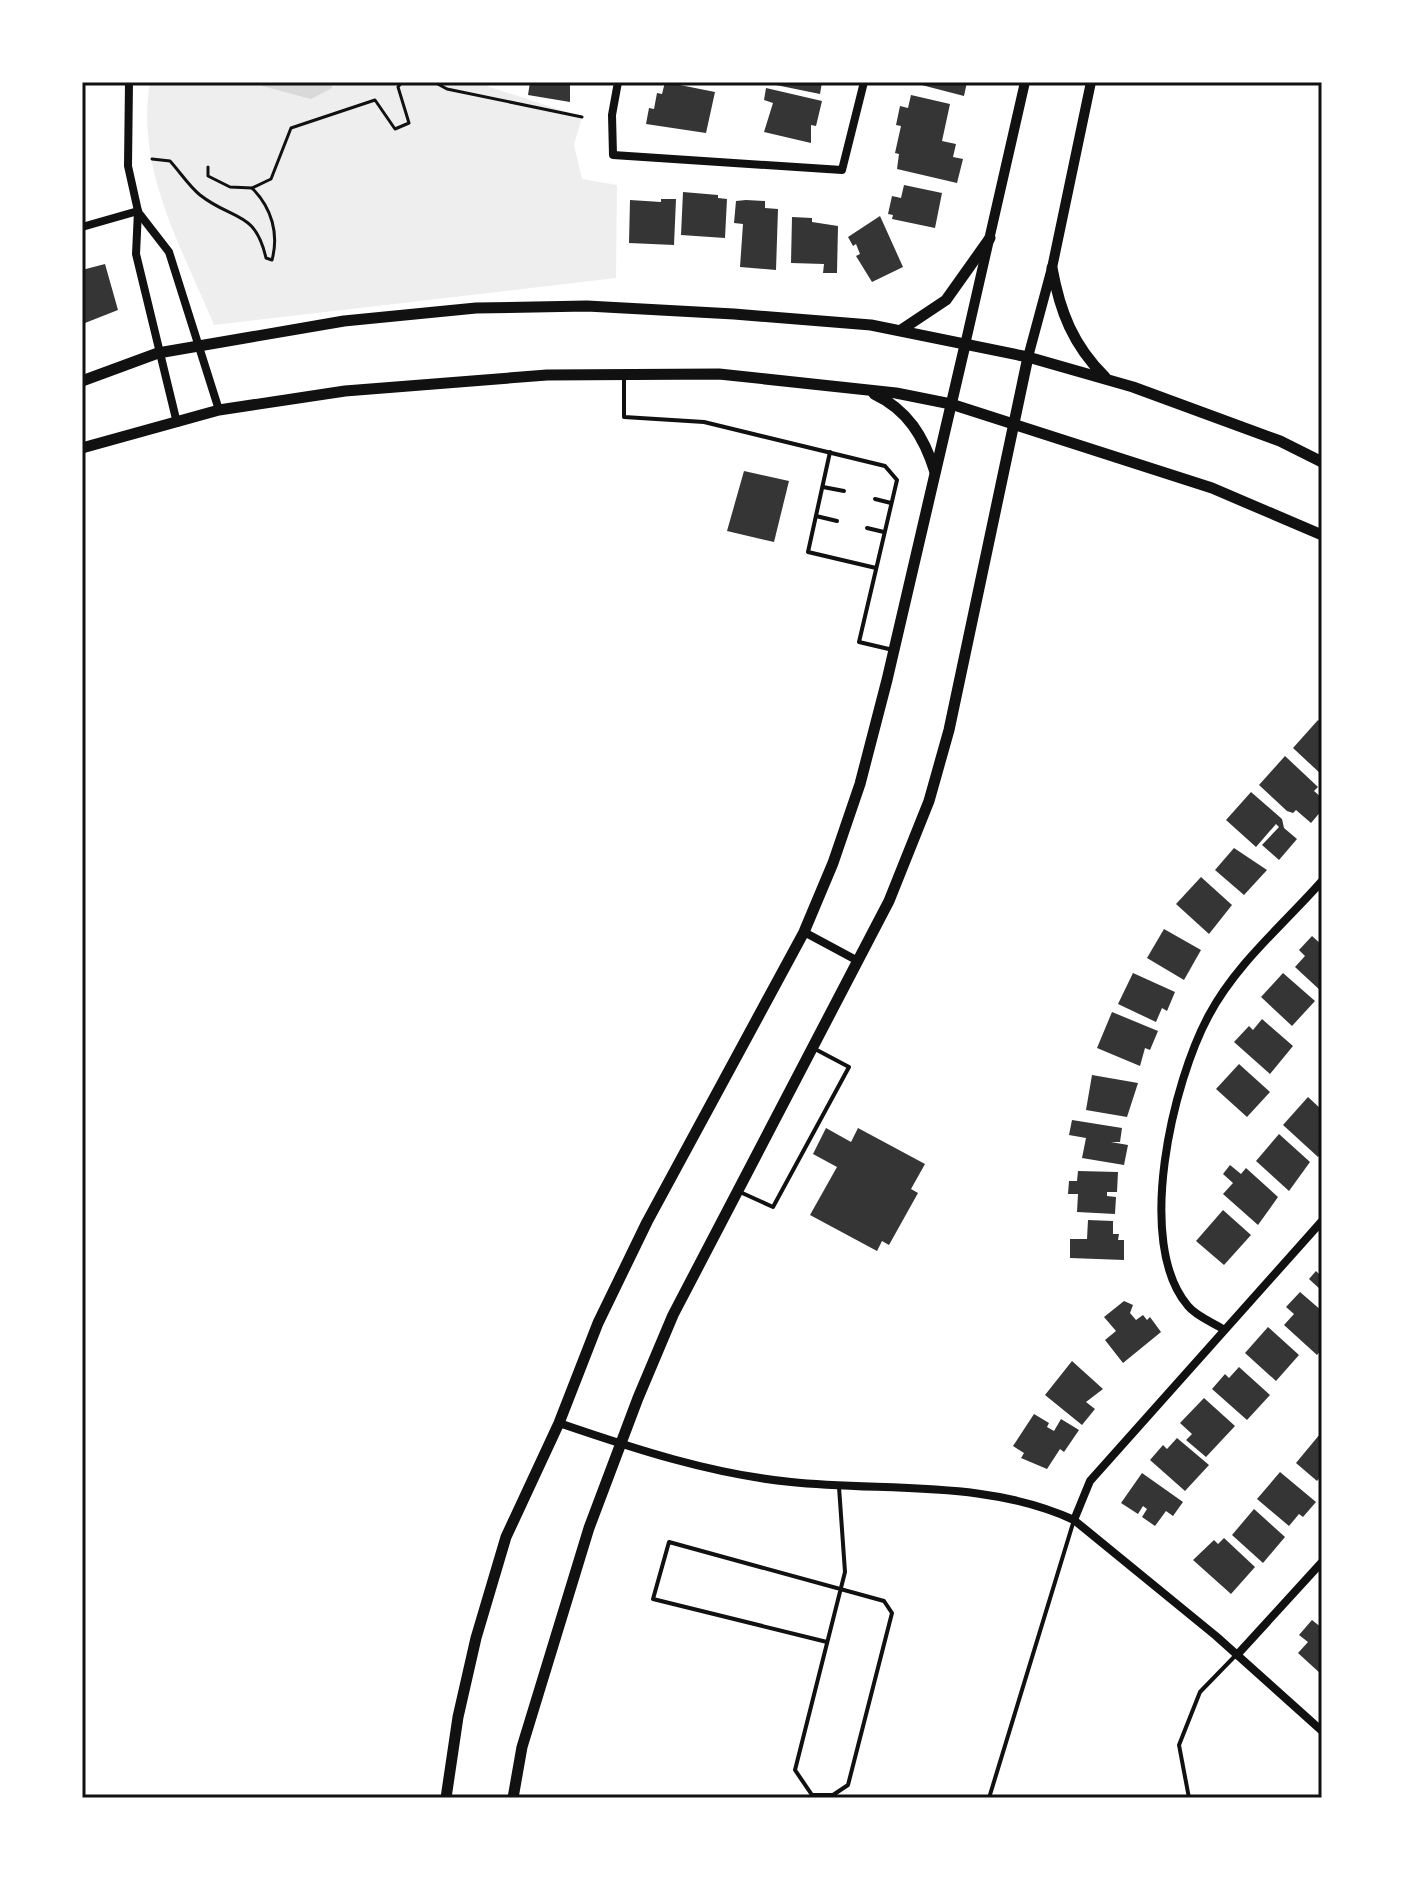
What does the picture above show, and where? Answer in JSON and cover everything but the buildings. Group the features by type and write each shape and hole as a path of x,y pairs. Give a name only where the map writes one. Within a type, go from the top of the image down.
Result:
{"main road":[{"path":"901,330 946,300 990,238"},
{"path":"1052,268 1068,329 1086,359 1109,380"},
{"path":"82,381 158,353 344,321 476,308 587,306 734,314 901,330 1028,357 1109,380 1280,441 1322,462"},
{"path":"446,1798 461,1703 502,1552 559,1423 598,1323 647,1222 804,932 860,784 965,345"},
{"path":"513,1798 522,1747 589,1528 673,1315 889,901 929,801 949,730 1028,357"},
{"path":"82,448 219,410 345,391 547,375 719,374 867,390 951,404 1212,488 1322,535"},
{"path":"867,390 891,402 911,422 926,445 935,473"}],"street":[{"path":"129,82 128,166 138,211 136,254 177,423"},
{"path":"618,82 612,115 613,155 842,170 864,82"},
{"path":"965,345 1025,82"},
{"path":"1028,357 1052,268 1091,82"},
{"path":"82,227 138,211"},
{"path":"138,211 169,252 219,410"},
{"path":"1223,1329 1189,1308 1172,1276 1160,1182 1170,1117 1208,1015 1237,972 1322,881"},
{"path":"804,932 858,961"},
{"path":"1074,1520 1090,1481 1322,1221"},
{"path":"559,1423 702,1468 791,1482 1013,1497 1074,1520 1237,1655 1322,1731"},
{"path":"1237,1655 1322,1562"}],"lane":[{"path":"624,373 624,417 704,422 885,466 897,480 859,642 894,650"},
{"path":"830,452 808,552 876,568"},
{"path":"822,487 844,491"},
{"path":"875,499 891,503"},
{"path":"816,516 837,521"},
{"path":"867,528 884,532"},
{"path":"738,1191 773,1207 849,1067 812,1048"},
{"path":"827,1642 653,1599 669,1542 841,1587 884,1601 892,1613 848,1785 833,1795 812,1795 795,1770 827,1642 841,1587 845,1572 839,1485"},
{"path":"989,1798 1074,1520"},
{"path":"1189,1798 1179,1745 1200,1692 1237,1655"}],"path":[{"path":"208,167 208,176 230,187 252,188 271,179 291,128 375,100 395,129 409,123 396,82"},
{"path":"398,87 402,82"},
{"path":"434,82 447,89 582,117"},
{"path":"152,159 170,161 199,194 220,208 248,220 261,235 266,258 272,260 278,240 264,200 252,188"}],"shaded area":[{"path":"150,82 488,82 487,86 582,117 574,145 582,179 617,185 616,278 214,325 164,207 155,176 147,114"},
{"path":"260,82 332,82 332,88 311,99 262,86"}]}
